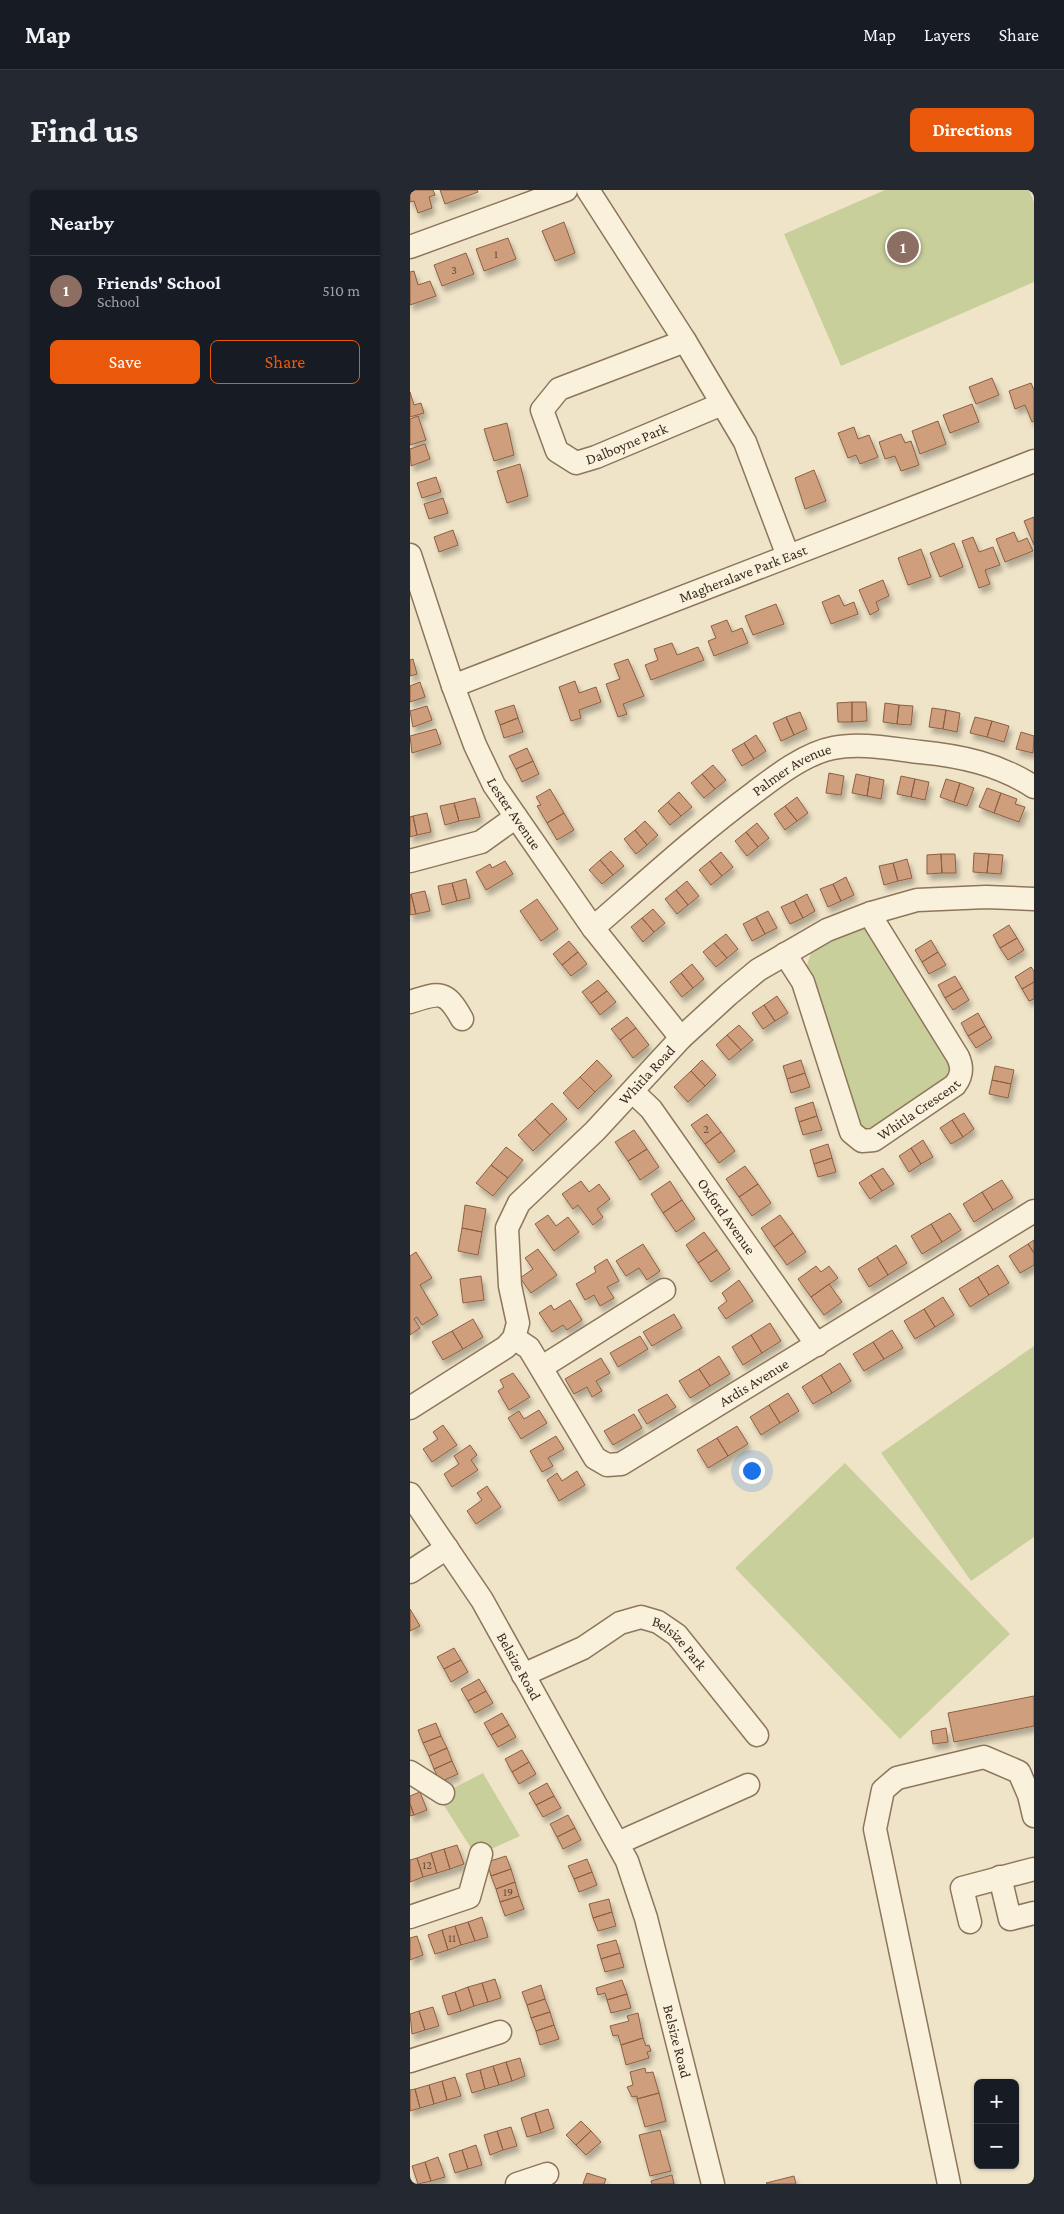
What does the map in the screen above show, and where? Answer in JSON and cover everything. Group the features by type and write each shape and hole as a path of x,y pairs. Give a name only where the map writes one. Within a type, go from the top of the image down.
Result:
{"street":[{"path":"410,247 566,190"},
{"path":"588,190 685,340 745,442 788,556"},
{"name":"Dalboyne Park","path":"685,340 559,389 542,410 557,451 576,463 596,457 722,404"},
{"name":"Magheralave Park East","path":"453,686 1034,461"},
{"name":"Lester Avenue","path":"410,555 453,686 475,745 494,785 593,928 681,1038"},
{"name":"Palmer Avenue","path":"593,928 721,816 781,772 833,748 853,746 967,758 1007,772 1034,787"},
{"path":"410,861 481,842 516,818"},
{"name":"Whitla Road","path":"514,1338 518,1323 510,1286 507,1228 519,1203 632,1092 681,1038 758,970 827,930 871,913 916,900 986,897 1034,899"},
{"name":"Whitla Crescent","path":"785,954 803,982 850,1132 862,1141 874,1140 956,1085 962,1069 958,1057 875,923 871,913"},
{"path":"410,1002 430,995 443,995 452,1002 462,1019"},
{"name":"Oxford Avenue","path":"632,1092 651,1109 816,1345"},
{"name":"Ardis Avenue","path":"514,1338 529,1348 542,1367 595,1458 607,1465 621,1464 1034,1211"},
{"path":"542,1367 664,1290"},
{"path":"410,1408 506,1347 514,1338"},
{"name":"Belsize Road","path":"410,1494 482,1600 618,1844 630,1869 681,2051 713,2184"},
{"path":"410,1572 447,1548"},
{"name":"Belsize Park","path":"523,1675 583,1648 620,1623 641,1617 658,1622 677,1636 757,1734"},
{"path":"949,2184 918,2071 875,1829 884,1790 897,1778 984,1757 1019,1772 1029,1795 1034,1816"},
{"path":"410,1772 443,1793"},
{"path":"618,1844 748,1785"},
{"path":"410,1917 469,1897 481,1854"},
{"path":"970,1922 962,1888 1034,1869"},
{"path":"1000,1877 1010,1919 1034,1914"},
{"path":"410,2062 500,2032"},
{"path":"517,2184 547,2174"}],"green space":[{"path":"885,190 1029,190 1034,202 1034,282 841,366 784,234"},
{"path":"866,928 951,1062 945,1081 874,1131 859,1131 804,974 812,950 829,940"},
{"path":"1034,1346 1034,1537 971,1581 881,1453"},
{"path":"845,1463 1010,1634 900,1739 735,1568"},
{"path":"483,1773 520,1836 476,1856 438,1796"}],"building":[{"path":"410,190 433,190 435,195 429,197 432,208 418,213 414,201 410,202"},
{"path":"440,190 477,190 478,192 445,204"},
{"path":"564,222 575,253 555,261 542,231"},
{"path":"508,238 516,259 484,271 476,249"},
{"path":"466,253 474,274 442,286 434,265"},
{"path":"414,271 418,285 430,281 436,296 410,305 410,272"},
{"path":"992,378 999,395 976,404 969,387"},
{"path":"1031,383 1034,390 1034,421 1032,422 1025,405 1015,409 1009,391"},
{"path":"410,392 414,405 421,403 424,413 410,417"},
{"path":"972,404 979,422 950,433 943,415"},
{"path":"418,416 426,440 410,445 410,419"},
{"path":"938,421 946,444 920,454 912,431"},
{"path":"507,423 514,455 494,461 484,429"},
{"path":"854,427 858,439 869,435 878,457 860,464 856,455 848,458 838,433"},
{"path":"901,434 905,443 911,441 919,465 901,471 895,456 885,459 879,442"},
{"path":"425,444 430,459 411,466 410,449"},
{"path":"520,464 528,496 507,503 497,471"},
{"path":"814,470 826,501 805,509 795,478"},
{"path":"436,477 441,492 422,498 417,483"},
{"path":"443,498 448,513 429,519 424,504"},
{"path":"1034,517 1034,545 1024,521"},
{"path":"453,530 458,545 439,552 434,537"},
{"path":"1014,532 1018,542 1027,538 1033,551 1005,562 996,539"},
{"path":"973,537 979,552 993,547 1000,565 985,570 990,584 979,588 962,541"},
{"path":"954,543 963,567 940,577 930,553"},
{"path":"921,549 931,577 908,585 898,558"},
{"path":"883,580 889,596 876,602 879,610 870,615 859,590"},
{"path":"839,595 844,606 854,602 858,614 831,624 822,602"},
{"path":"776,604 784,624 753,635 745,616"},
{"path":"727,620 732,632 742,628 748,643 714,656 708,641 716,638 711,626"},
{"path":"672,643 677,655 698,647 704,660 651,680 645,665 658,660 654,649"},
{"path":"413,659 417,674 410,676 410,660"},
{"path":"628,659 644,696 623,704 627,714 618,717 606,684 620,679 614,664"},
{"path":"575,681 579,693 596,687 601,702 579,710 581,718 571,721 559,687"},
{"path":"420,682 425,697 410,702 410,686"},
{"path":"852,702 866,702 867,721 852,722"},
{"path":"852,702 852,722 838,722 837,703"},
{"path":"885,703 899,705 897,724 883,722"},
{"path":"514,705 518,718 500,725 495,711"},
{"path":"899,705 913,706 911,725 897,724"},
{"path":"427,706 432,720 413,727 410,711"},
{"path":"932,708 946,710 943,729 929,727"},
{"path":"946,710 960,713 957,732 943,729"},
{"path":"800,712 807,729 794,735 786,717"},
{"path":"786,717 794,735 781,741 773,723"},
{"path":"975,717 992,721 987,737 970,733"},
{"path":"518,718 523,732 504,738 500,725"},
{"path":"992,721 1009,726 1004,742 987,737"},
{"path":"436,729 441,744 412,753 410,736"},
{"path":"1021,732 1034,736 1033,753 1016,749"},
{"path":"756,735 766,751 754,759 744,743"},
{"path":"744,743 754,759 742,766 732,750"},
{"path":"527,748 533,761 516,769 509,756"},
{"path":"533,761 539,774 522,782 516,769"},
{"path":"713,765 726,780 715,789 702,774"},
{"path":"829,773 844,776 841,795 826,793"},
{"path":"702,774 715,789 704,798 691,783"},
{"path":"856,774 870,777 867,796 852,793"},
{"path":"901,776 915,779 911,797 897,794"},
{"path":"870,777 884,780 881,799 867,796"},
{"path":"915,779 929,782 925,800 911,797"},
{"path":"946,779 960,783 954,802 940,797"},
{"path":"960,783 974,788 967,806 954,802"},
{"path":"987,788 1001,793 994,813 979,807"},
{"path":"550,789 564,813 547,823 537,806 541,805 536,797"},
{"path":"679,792 692,807 681,816 668,802"},
{"path":"1001,793 1017,799 1015,804 1025,807 1019,822 994,813"},
{"path":"797,797 808,813 797,821 785,806"},
{"path":"475,798 480,817 459,821 454,803"},
{"path":"668,802 681,816 670,825 658,811"},
{"path":"454,803 459,821 445,825 440,806"},
{"path":"785,806 797,821 785,830 774,814"},
{"path":"427,813 431,832 417,835 413,816"},
{"path":"564,813 574,830 557,840 547,823"},
{"path":"413,816 417,835 410,837 410,817"},
{"path":"645,821 658,835 647,845 635,830"},
{"path":"757,823 769,838 758,847 746,832"},
{"path":"635,830 647,845 636,854 624,839"},
{"path":"746,832 758,847 747,856 735,841"},
{"path":"611,851 624,866 613,875 600,860"},
{"path":"721,852 733,867 722,876 710,861"},
{"path":"974,853 989,854 987,873 973,872"},
{"path":"941,854 955,854 956,873 942,873"},
{"path":"941,854 942,873 927,874 927,855"},
{"path":"989,854 1003,855 1001,874 987,873"},
{"path":"907,859 912,878 898,881 893,863"},
{"path":"600,860 613,875 602,884 589,870"},
{"path":"505,861 513,874 486,890 476,872 490,864 492,868"},
{"path":"710,861 722,876 711,885 699,870"},
{"path":"893,863 898,881 884,885 879,866"},
{"path":"846,877 854,895 841,901 833,884"},
{"path":"466,879 470,898 457,901 452,883"},
{"path":"687,881 699,896 688,905 676,890"},
{"path":"452,883 457,901 442,905 438,886"},
{"path":"833,884 841,901 828,907 820,889"},
{"path":"676,890 688,905 677,914 665,899"},
{"path":"425,891 430,911 416,914 411,894"},
{"path":"807,894 815,911 803,918 794,901"},
{"path":"410,895 416,914 410,915"},
{"path":"537,899 558,929 541,941 520,911"},
{"path":"794,901 803,918 790,924 781,907"},
{"path":"653,909 665,923 654,932 642,918"},
{"path":"768,911 777,928 765,934 756,917"},
{"path":"756,917 765,934 752,941 743,924"},
{"path":"642,918 654,932 643,942 631,927"},
{"path":"1009,925 1017,938 1000,948 993,935"},
{"path":"726,934 738,949 727,958 714,943"},
{"path":"1017,938 1024,950 1008,960 1000,948"},
{"path":"931,940 938,952 922,962 915,950"},
{"path":"569,941 578,952 562,965 553,954"},
{"path":"714,943 727,958 716,967 703,952"},
{"path":"578,952 587,964 571,976 562,965"},
{"path":"938,952 946,965 929,974 922,962"},
{"path":"692,964 704,979 693,988 681,973"},
{"path":"1031,967 1034,971 1034,982 1022,989 1015,977"},
{"path":"681,973 693,988 682,997 670,982"},
{"path":"955,976 962,988 945,998 938,985"},
{"path":"598,980 607,991 591,1003 582,992"},
{"path":"1034,982 1034,999 1029,1001 1022,989"},
{"path":"962,988 969,1000 953,1010 945,998"},
{"path":"607,991 616,1002 600,1015 591,1003"},
{"path":"777,996 788,1013 775,1021 764,1005"},
{"path":"764,1005 775,1021 763,1029 752,1013"},
{"path":"978,1013 985,1026 968,1036 961,1023"},
{"path":"627,1017 636,1028 620,1040 611,1029"},
{"path":"739,1025 753,1040 741,1050 727,1035"},
{"path":"985,1026 992,1038 976,1048 968,1036"},
{"path":"636,1028 649,1045 633,1058 620,1040"},
{"path":"727,1035 741,1050 729,1060 716,1045"},
{"path":"597,1060 612,1076 595,1092 580,1077"},
{"path":"702,1060 716,1075 705,1086 691,1071"},
{"path":"801,1060 805,1073 787,1079 783,1066"},
{"path":"995,1066 1014,1070 1011,1084 992,1080"},
{"path":"691,1071 705,1086 688,1102 674,1087"},
{"path":"805,1073 810,1087 791,1093 787,1079"},
{"path":"580,1077 595,1092 578,1109 563,1093"},
{"path":"992,1080 1011,1084 1008,1098 989,1094"},
{"path":"813,1102 817,1116 799,1122 795,1108"},
{"path":"552,1103 567,1119 550,1135 535,1119"},
{"path":"964,1113 974,1129 963,1137 952,1120"},
{"path":"707,1114 721,1132 705,1144 691,1125"},
{"path":"817,1116 822,1130 803,1135 799,1122"},
{"path":"535,1119 550,1135 533,1151 518,1135"},
{"path":"952,1120 963,1137 951,1144 940,1128"},
{"path":"634,1130 647,1149 628,1161 615,1142"},
{"path":"721,1132 735,1151 719,1163 705,1144"},
{"path":"923,1140 933,1157 921,1164 911,1148"},
{"path":"828,1144 832,1158 814,1164 810,1150"},
{"path":"506,1147 523,1160 508,1178 491,1165"},
{"path":"911,1148 921,1164 909,1172 899,1156"},
{"path":"647,1149 659,1167 640,1180 628,1161"},
{"path":"832,1158 836,1172 818,1177 814,1164"},
{"path":"491,1165 508,1178 493,1196 476,1183"},
{"path":"745,1166 758,1184 739,1197 726,1179"},
{"path":"883,1168 894,1184 882,1191 871,1175"},
{"path":"871,1175 882,1191 870,1199 859,1183"},
{"path":"1002,1180 1013,1198 993,1210 982,1192"},
{"path":"581,1181 589,1192 599,1184 610,1199 597,1209 603,1217 593,1225 578,1205 573,1209 562,1194"},
{"path":"670,1181 682,1200 663,1213 651,1194"},
{"path":"758,1184 771,1203 752,1216 739,1197"},
{"path":"982,1192 993,1210 974,1222 963,1204"},
{"path":"682,1200 695,1219 676,1232 663,1213"},
{"path":"465,1205 486,1209 482,1232 462,1228"},
{"path":"950,1213 961,1230 942,1242 931,1224"},
{"path":"548,1215 556,1226 568,1217 579,1232 554,1251 535,1224"},
{"path":"780,1215 793,1233 774,1247 761,1228"},
{"path":"931,1224 942,1242 922,1254 911,1236"},
{"path":"462,1228 482,1232 478,1255 458,1251"},
{"path":"704,1232 717,1250 698,1263 686,1245"},
{"path":"793,1233 806,1252 787,1265 774,1247"},
{"path":"1034,1240 1034,1253 1028,1244"},
{"path":"643,1244 660,1271 647,1280 639,1268 626,1276 616,1261"},
{"path":"1028,1244 1034,1253 1034,1265 1020,1273 1009,1256"},
{"path":"896,1245 907,1263 888,1275 877,1257"},
{"path":"538,1249 557,1275 531,1293 520,1278 533,1269 525,1258"},
{"path":"717,1250 730,1269 711,1282 698,1263"},
{"path":"416,1252 432,1278 420,1285 438,1315 422,1325 417,1317 414,1319 420,1328 410,1335 410,1256"},
{"path":"877,1257 888,1275 869,1287 858,1269"},
{"path":"607,1259 619,1281 607,1287 614,1298 600,1306 594,1295 585,1300 576,1284 596,1272 594,1267"},
{"path":"998,1265 1009,1283 989,1295 978,1277"},
{"path":"816,1266 821,1272 829,1266 838,1278 811,1297 798,1279"},
{"path":"481,1276 484,1300 463,1303 460,1279"},
{"path":"978,1277 989,1295 970,1307 959,1289"},
{"path":"739,1280 753,1301 726,1319 718,1308 727,1301 722,1293"},
{"path":"829,1284 842,1302 824,1315 811,1297"},
{"path":"943,1297 954,1315 935,1327 924,1309"},
{"path":"570,1300 582,1320 567,1330 563,1325 552,1332 539,1313 551,1305 554,1310"},
{"path":"924,1309 935,1327 915,1339 904,1321"},
{"path":"674,1314 682,1328 652,1346 643,1332"},
{"path":"473,1319 483,1337 463,1349 452,1331"},
{"path":"770,1323 781,1341 762,1353 751,1335"},
{"path":"892,1330 903,1348 884,1359 873,1342"},
{"path":"452,1331 463,1349 443,1360 432,1342"},
{"path":"751,1335 762,1353 743,1365 732,1347"},
{"path":"640,1336 648,1349 618,1367 610,1353"},
{"path":"873,1342 884,1359 864,1371 853,1354"},
{"path":"719,1356 730,1374 710,1386 699,1369"},
{"path":"601,1358 610,1373 596,1381 602,1391 592,1397 587,1387 574,1394 565,1379"},
{"path":"840,1363 851,1381 832,1393 821,1375"},
{"path":"699,1369 710,1386 690,1398 679,1381"},
{"path":"513,1373 530,1397 509,1410 498,1391 504,1387 500,1380"},
{"path":"821,1375 832,1393 813,1404 802,1387"},
{"path":"788,1393 799,1411 780,1423 769,1405"},
{"path":"667,1394 676,1407 647,1424 638,1410"},
{"path":"769,1405 780,1423 761,1435 750,1417"},
{"path":"539,1410 547,1423 521,1439 508,1418 519,1411 524,1419"},
{"path":"634,1414 642,1428 613,1445 604,1431"},
{"path":"443,1425 457,1445 432,1462 423,1449 438,1439 433,1432"},
{"path":"737,1426 748,1444 728,1456 717,1438"},
{"path":"556,1436 564,1449 548,1458 553,1466 542,1472 530,1451"},
{"path":"717,1438 728,1456 708,1468 697,1450"},
{"path":"470,1445 477,1455 471,1460 478,1470 452,1487 444,1474 459,1464 454,1456"},
{"path":"577,1471 585,1485 559,1501 547,1480 557,1473 562,1481"},
{"path":"487,1486 501,1507 476,1524 467,1511 482,1500 477,1493"},
{"path":"410,1609 420,1626 410,1631"},
{"path":"454,1648 461,1660 444,1669 437,1657"},
{"path":"461,1660 468,1672 451,1682 444,1669"},
{"path":"479,1679 486,1691 468,1701 461,1689"},
{"path":"486,1691 493,1703 475,1713 468,1701"},
{"path":"1034,1696 1034,1726 954,1742 948,1713"},
{"path":"502,1713 509,1725 491,1735 484,1723"},
{"path":"436,1723 441,1736 423,1743 418,1730"},
{"path":"509,1725 516,1737 498,1747 491,1735"},
{"path":"946,1728 948,1742 933,1744 931,1731"},
{"path":"441,1736 447,1748 429,1756 423,1743"},
{"path":"447,1748 452,1761 434,1769 429,1756"},
{"path":"522,1750 529,1762 512,1772 505,1759"},
{"path":"452,1761 458,1774 440,1782 434,1769"},
{"path":"529,1762 536,1774 519,1784 512,1772"},
{"path":"547,1783 554,1796 536,1805 529,1793"},
{"path":"420,1792 427,1810 414,1815 410,1804 410,1796"},
{"path":"554,1796 561,1808 543,1817 536,1805"},
{"path":"410,1804 414,1815 410,1816"},
{"path":"568,1815 575,1828 557,1837 550,1824"},
{"path":"575,1828 581,1840 563,1849 557,1837"},
{"path":"457,1845 464,1864 450,1869 444,1849"},
{"path":"444,1849 450,1869 437,1873 431,1853"},
{"path":"431,1853 437,1873 423,1877 417,1858"},
{"path":"506,1856 511,1869 491,1876 487,1862"},
{"path":"417,1858 423,1877 410,1882 410,1860"},
{"path":"587,1859 592,1872 574,1879 568,1866"},
{"path":"511,1869 515,1882 496,1889 491,1876"},
{"path":"592,1872 597,1885 579,1892 574,1879"},
{"path":"515,1882 519,1896 500,1902 496,1889"},
{"path":"519,1896 524,1909 505,1916 500,1902"},
{"path":"609,1899 612,1912 593,1918 589,1904"},
{"path":"612,1912 616,1926 598,1931 593,1918"},
{"path":"482,1917 488,1937 475,1941 468,1922"},
{"path":"468,1922 475,1941 461,1945 455,1926"},
{"path":"455,1926 461,1945 448,1950 442,1930"},
{"path":"442,1930 448,1950 435,1954 428,1935"},
{"path":"417,1936 423,1955 410,1960 410,1938"},
{"path":"616,1940 620,1953 601,1959 597,1945"},
{"path":"620,1953 624,1967 605,1972 601,1959"},
{"path":"495,1979 501,1998 488,2002 482,1983"},
{"path":"622,1980 627,1994 607,2000 605,1993 598,1995 596,1988"},
{"path":"482,1983 488,2002 474,2006 468,1987"},
{"path":"541,1985 545,1999 527,2005 522,1992"},
{"path":"468,1987 474,2006 461,2011 455,1992"},
{"path":"455,1992 461,2011 448,2015 442,1996"},
{"path":"627,1994 631,2008 611,2013 607,2000"},
{"path":"545,1999 550,2012 531,2018 527,2005"},
{"path":"433,2007 439,2026 425,2030 419,2011"},
{"path":"419,2011 425,2030 412,2034 410,2014"},
{"path":"550,2012 554,2025 536,2031 531,2018"},
{"path":"638,2013 643,2038 621,2045 618,2035 613,2036 610,2026 629,2021 627,2016"},
{"path":"554,2025 559,2039 540,2045 536,2031"},
{"path":"643,2038 646,2046 649,2045 651,2051 647,2052 649,2058 626,2065 621,2045"},
{"path":"520,2058 525,2076 512,2081 506,2062"},
{"path":"506,2062 512,2081 499,2085 493,2066"},
{"path":"493,2066 499,2085 485,2089 480,2070"},
{"path":"645,2068 646,2073 653,2072 659,2093 637,2099 637,2096 632,2097 627,2087 633,2085 630,2072"},
{"path":"480,2070 485,2089 472,2093 466,2074"},
{"path":"455,2077 461,2096 447,2100 442,2081"},
{"path":"442,2081 447,2100 434,2104 429,2085"},
{"path":"429,2085 434,2104 420,2108 415,2089"},
{"path":"415,2089 420,2108 410,2111 410,2090"},
{"path":"659,2093 666,2121 645,2127 637,2099"},
{"path":"548,2109 554,2128 541,2133 535,2113"},
{"path":"535,2113 541,2133 527,2137 521,2118"},
{"path":"581,2121 591,2131 576,2145 566,2135"},
{"path":"511,2127 517,2146 503,2150 497,2131"},
{"path":"660,2130 671,2171 650,2176 639,2135"},
{"path":"497,2131 503,2150 490,2155 484,2135"},
{"path":"591,2131 601,2142 586,2155 576,2145"},
{"path":"476,2145 482,2165 468,2169 462,2150"},
{"path":"462,2150 468,2169 455,2173 449,2154"},
{"path":"438,2157 445,2177 431,2181 425,2162"},
{"path":"425,2162 431,2181 418,2184 412,2166"},
{"path":"587,2173 606,2179 604,2184 583,2184"},
{"path":"672,2175 674,2184 652,2184 651,2181"},
{"path":"794,2176 796,2184 766,2183"}],"place":[{"name":"Friends' School","path":"903,247"}]}
